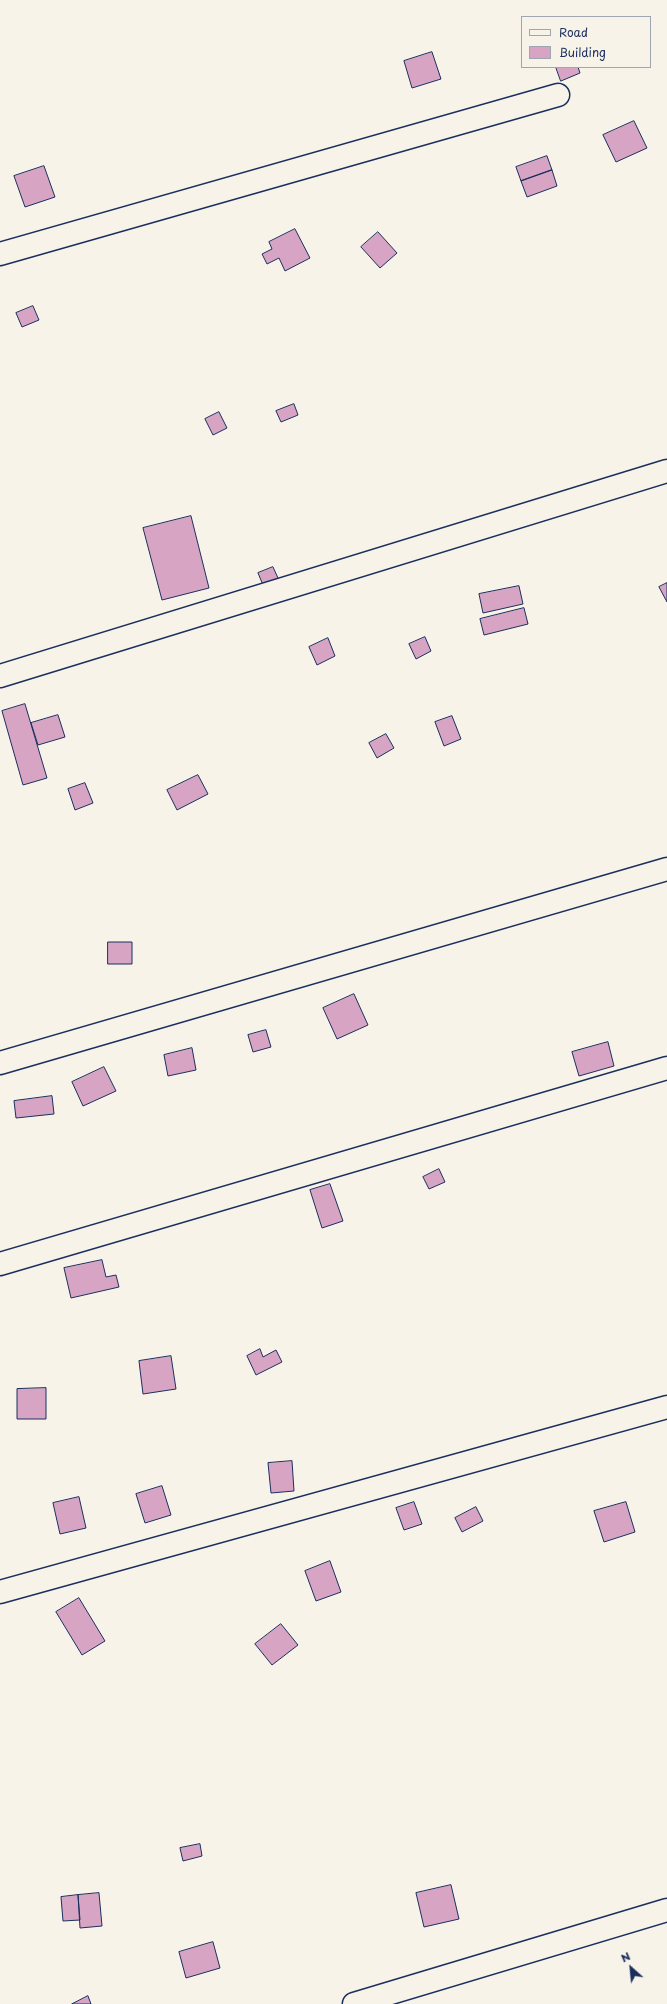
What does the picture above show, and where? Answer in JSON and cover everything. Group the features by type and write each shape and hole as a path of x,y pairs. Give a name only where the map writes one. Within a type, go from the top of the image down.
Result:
{"street":[{"path":"0,254 558,95"},
{"path":"0,676 667,471"},
{"path":"0,1063 667,869"},
{"path":"0,1264 667,1068"},
{"path":"0,1592 667,1407"},
{"path":"354,2004 667,1910"}],"building":[{"path":"432,52 441,79 412,88 404,61"},
{"path":"556,68 578,68 580,73 561,81"},
{"path":"634,121 647,148 616,162 603,135"},
{"path":"547,156 552,170 521,181 516,167"},
{"path":"44,166 55,197 25,207 14,176"},
{"path":"552,170 557,186 527,197 521,181"},
{"path":"295,229 310,258 285,271 279,258 267,264 262,254 272,249 269,242"},
{"path":"378,232 397,253 380,268 361,247"},
{"path":"33,306 39,320 22,327 16,313"},
{"path":"294,404 298,415 281,422 276,411"},
{"path":"219,412 227,428 213,435 205,419"},
{"path":"191,516 209,588 162,600 143,528"},
{"path":"273,567 278,578 263,585 258,573"},
{"path":"667,583 667,602 659,587"},
{"path":"519,586 523,604 483,613 479,594"},
{"path":"524,608 528,624 484,635 480,619"},
{"path":"425,637 431,651 416,659 409,644"},
{"path":"328,638 335,656 317,665 309,647"},
{"path":"25,704 47,778 23,785 2,711"},
{"path":"58,715 65,737 38,745 31,723"},
{"path":"452,716 461,739 444,746 435,722"},
{"path":"386,734 394,748 377,758 369,743"},
{"path":"198,775 208,794 177,810 167,790"},
{"path":"85,783 93,803 75,810 68,789"},
{"path":"108,942 132,942 132,964 108,964"},
{"path":"354,994 368,1025 337,1039 323,1008"},
{"path":"266,1030 271,1047 253,1052 248,1035"},
{"path":"608,1042 614,1066 579,1076 572,1052"},
{"path":"192,1048 196,1070 168,1076 164,1055"},
{"path":"104,1067 116,1091 83,1106 72,1082"},
{"path":"52,1096 54,1114 16,1118 14,1101"},
{"path":"439,1169 445,1182 429,1189 423,1177"},
{"path":"330,1184 343,1221 322,1228 310,1190"},
{"path":"102,1260 106,1277 116,1275 119,1287 71,1298 64,1268"},
{"path":"260,1349 263,1357 276,1350 282,1362 256,1375 247,1356"},
{"path":"171,1356 176,1389 143,1394 139,1361"},
{"path":"46,1388 46,1419 17,1419 17,1389"},
{"path":"292,1461 294,1491 271,1493 268,1463"},
{"path":"162,1486 171,1515 145,1523 136,1494"},
{"path":"79,1497 86,1528 60,1534 53,1503"},
{"path":"414,1502 422,1524 404,1530 396,1508"},
{"path":"626,1502 635,1532 604,1542 594,1511"},
{"path":"476,1507 483,1521 462,1532 455,1518"},
{"path":"330,1561 341,1592 316,1601 305,1571"},
{"path":"79,1598 105,1641 82,1655 56,1612"},
{"path":"281,1624 298,1645 272,1665 255,1644"},
{"path":"200,1844 202,1856 183,1861 180,1848"},
{"path":"451,1885 459,1919 424,1927 416,1893"},
{"path":"99,1893 102,1926 80,1928 78,1895"},
{"path":"78,1895 80,1920 63,1921 61,1897"},
{"path":"213,1942 220,1968 186,1978 179,1952"},
{"path":"88,1996 91,2004 72,2004"}]}
